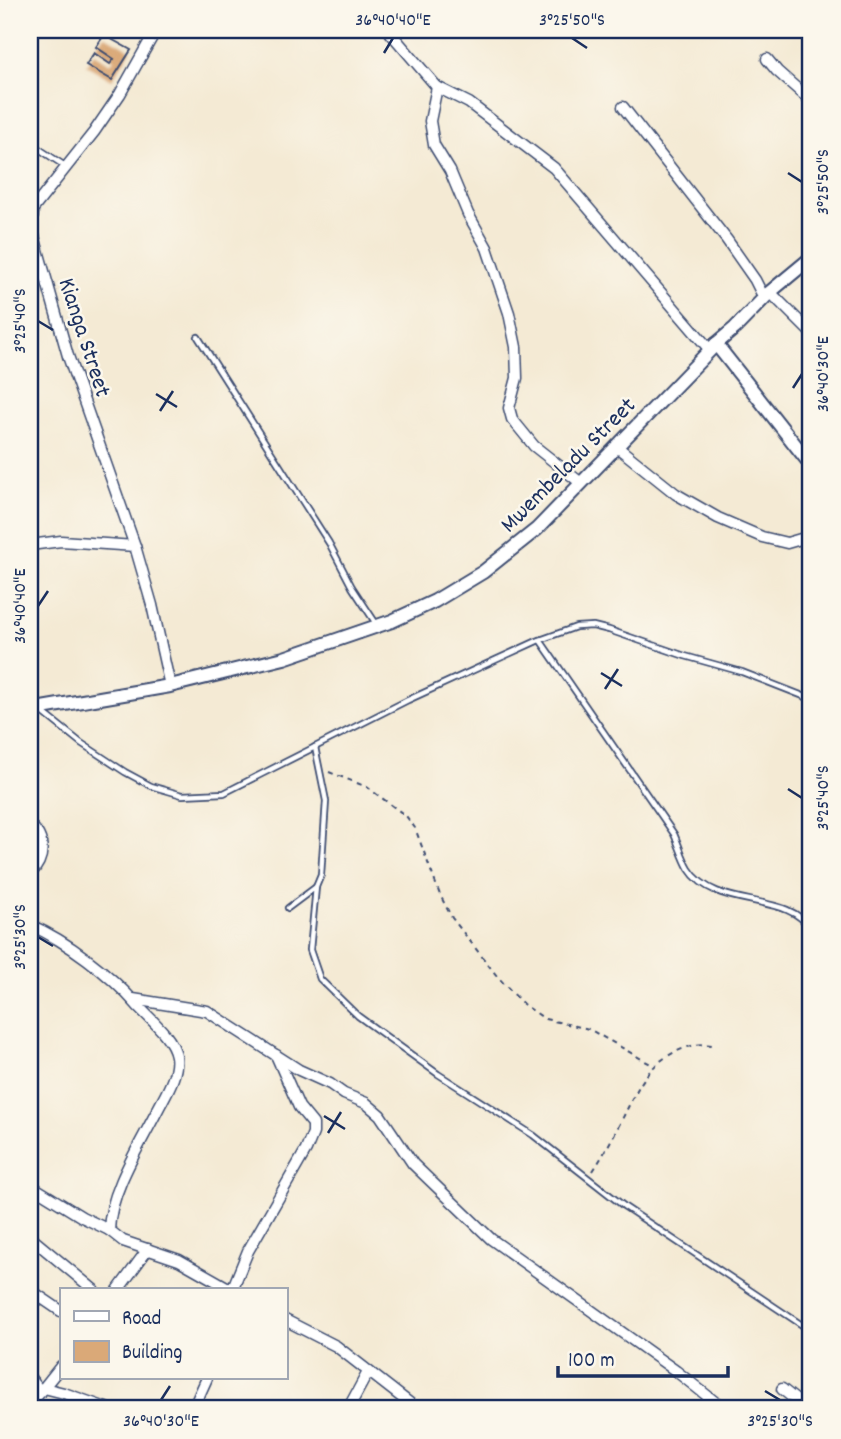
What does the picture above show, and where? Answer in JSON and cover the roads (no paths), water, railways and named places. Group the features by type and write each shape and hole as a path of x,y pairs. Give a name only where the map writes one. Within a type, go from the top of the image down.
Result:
{"street":[{"name":"Kianga Street","path":"156,30 120,94 94,132 31,210 32,229 47,290 135,546 152,604 170,686"},
{"path":"388,30 437,87 469,103 554,168 713,347 811,465"},
{"path":"767,59 776,71 811,101"},
{"path":"437,87 430,121 435,145 487,248 500,282 514,336 517,378 509,408 512,419 534,446 581,483"},
{"path":"623,107 767,295 811,333"},
{"name":"Mwembeladu Street","path":"34,709 170,686 284,658 377,626 435,601 484,572 537,529 713,347 767,295 811,258"},
{"path":"615,446 676,494 718,518 762,537 788,543 811,536"},
{"path":"30,545 61,541 135,546"},
{"path":"30,825 42,841 42,854 30,874"},
{"path":"30,925 54,936 133,999 169,1041 176,1057 169,1088 119,1191 109,1218 108,1230"},
{"path":"133,999 207,1011 299,1070 373,1108 413,1164 491,1239 676,1371 715,1402 729,1409"},
{"path":"233,1288 248,1251 313,1133 313,1124 299,1107 276,1055"},
{"path":"30,1185 108,1230 122,1241 179,1260 228,1288"},
{"path":"30,1237 92,1288"},
{"path":"119,1288 148,1249"},
{"path":"30,1290 60,1310"},
{"path":"287,1321 337,1346 417,1409"},
{"path":"30,1405 60,1367"},
{"path":"348,1409 368,1371"},
{"path":"30,1378 42,1390 64,1393 109,1409"},
{"path":"193,1409 206,1380"},
{"path":"782,1389 807,1409"}],"lane":[{"path":"30,144 65,166"},
{"path":"198,337 329,543 352,587 377,626"},
{"path":"34,709 125,772 151,786 181,795 224,793 408,700 576,626 601,628 742,672 811,699"},
{"path":"540,640 674,834 689,870 704,885 717,892 786,909 807,921 811,930"},
{"path":"315,747 326,801 321,875 316,887 310,950 320,978 358,1016 438,1074 533,1135 625,1207 811,1331"},
{"path":"288,908 316,887"}]}
